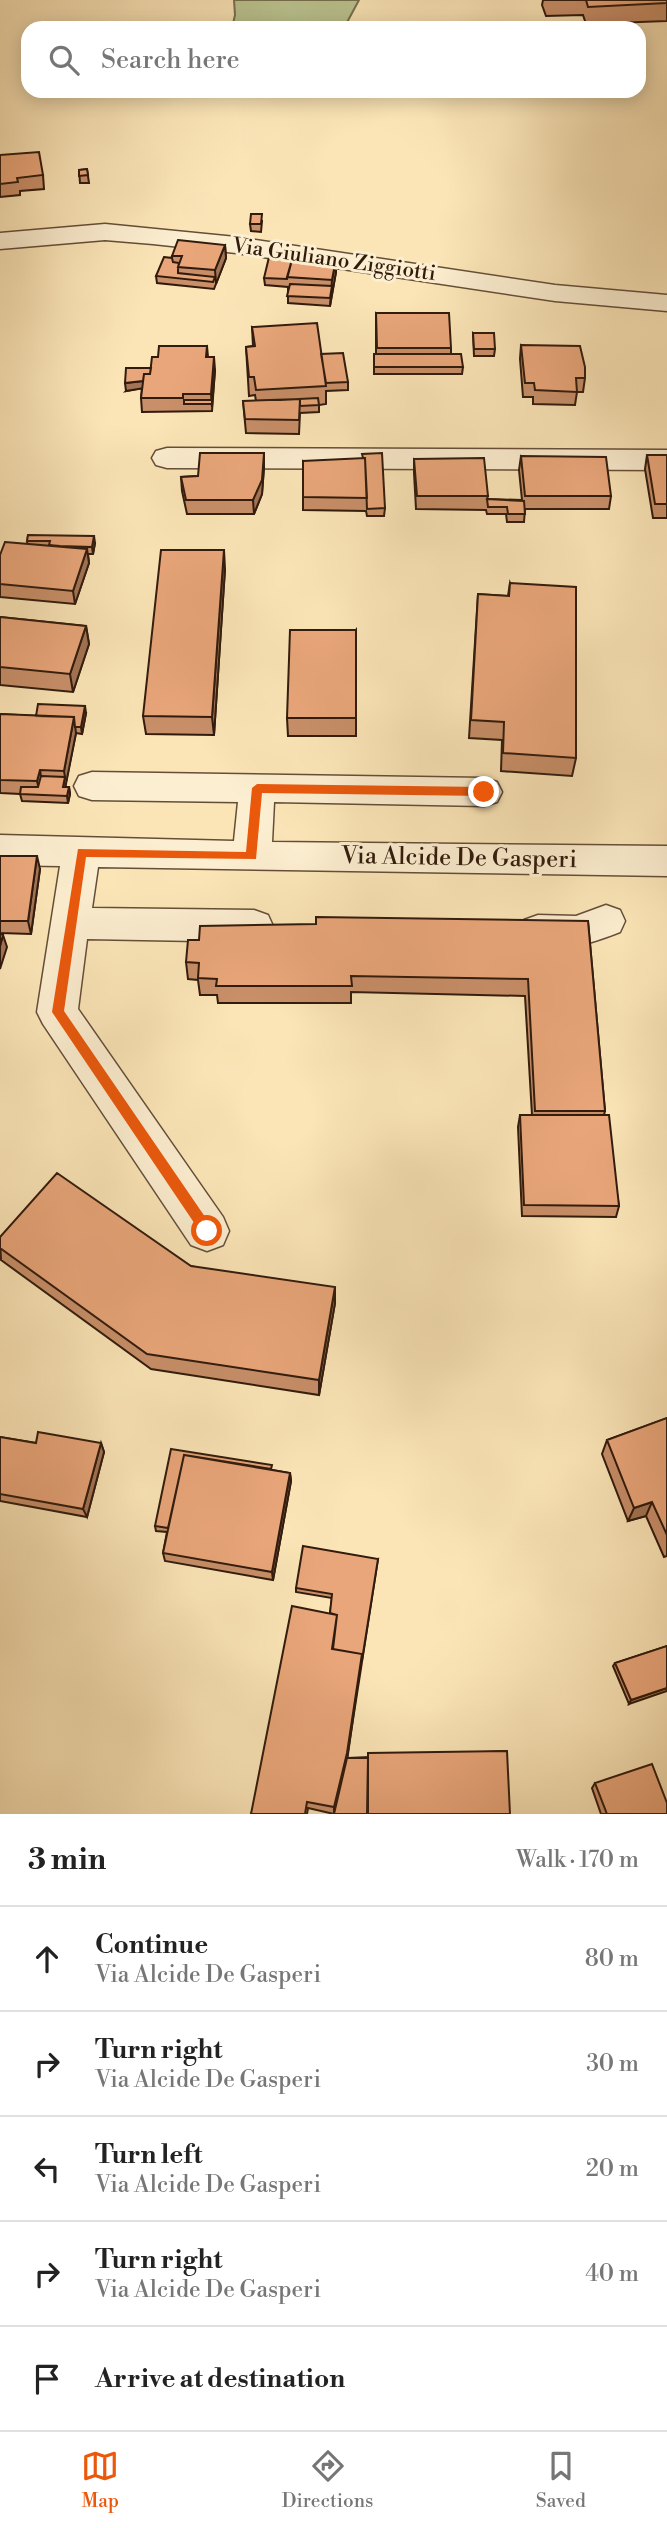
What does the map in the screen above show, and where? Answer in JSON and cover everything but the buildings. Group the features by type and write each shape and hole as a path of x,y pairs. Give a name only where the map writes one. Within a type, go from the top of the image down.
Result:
{"street":[{"name":"Via Giuliano Ziggiotti","path":"0,241 106,232 153,236 236,245 555,292 667,303"},
{"path":"167,458 667,460"},
{"path":"92,786 484,792"},
{"path":"252,856 257,788"},
{"name":"Via Alcide De Gasperi","path":"0,850 667,861"},
{"path":"82,852 58,1012 207,1231"},
{"path":"510,931 578,932 606,921"},
{"path":"71,923 290,927"}],"green space":[{"path":"234,0 359,0 348,21 234,21"}],"route":[{"path":"207,1231 58,1012 82,852 252,856 257,788 484,792"}]}
